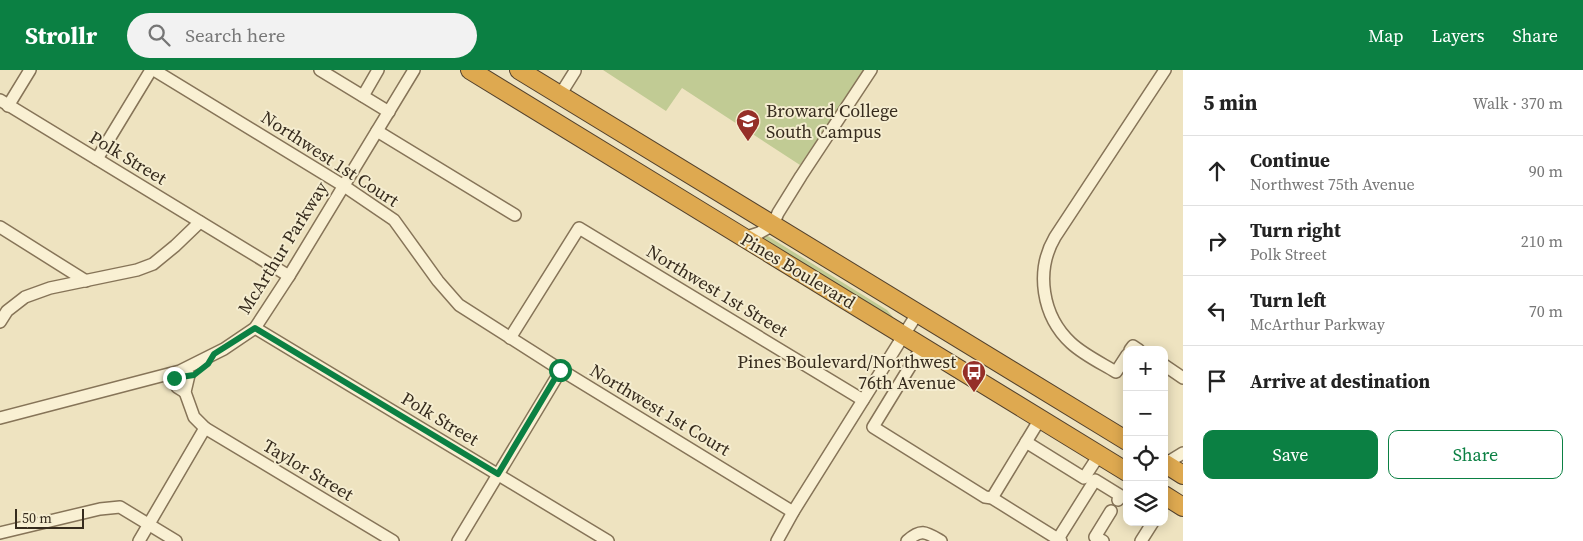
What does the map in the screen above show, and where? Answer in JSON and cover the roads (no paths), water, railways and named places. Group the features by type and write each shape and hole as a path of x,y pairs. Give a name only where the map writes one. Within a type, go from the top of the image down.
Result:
{"highway":[{"name":"Pines Boulevard","path":"470,70 1098,455 1116,474"},
{"name":"Pines Boulevard","path":"519,70 917,314 1123,438"},
{"path":"1069,437 1116,474"},
{"path":"1168,470 1183,476"},
{"path":"1170,498 1183,507"}],"street":[{"path":"4,103 30,70"},
{"path":"97,159 152,70"},
{"name":"Northwest 1st Court","path":"152,70 344,186 394,220 438,281 458,305 560,370 793,512"},
{"path":"320,70 389,112"},
{"path":"362,96 378,70"},
{"name":"McArthur Parkway","path":"171,376 214,354 255,328 414,70"},
{"path":"744,238 759,233 772,225 800,176 871,70"},
{"path":"1123,361 1116,372 1080,350 1063,334 1050,314 1044,293 1044,270 1048,252 1055,237 1165,70"},
{"path":"560,95 575,71"},
{"name":"Polk Street","path":"4,103 288,276"},
{"path":"377,131 515,215"},
{"path":"0,322 7,311 25,297 50,288 137,270 153,264 200,222"},
{"path":"0,227 86,281"},
{"name":"Northwest 1st Street","path":"510,338 579,228 863,400"},
{"path":"777,541 793,512 917,314"},
{"name":"Polk Street","path":"255,328 608,541"},
{"path":"922,347 873,427 985,497 992,498 1059,540 1095,480 1116,474 1121,496 1118,500"},
{"name":"McArthur Parkway","path":"0,418 157,378 194,375 208,364 214,354"},
{"path":"1168,368 1183,378"},
{"path":"458,541 560,370"},
{"path":"171,376 178,387 185,392"},
{"path":"139,541 204,428 194,417 185,392 189,376"},
{"path":"872,385 891,397"},
{"path":"992,498 1040,419"},
{"name":"Taylor Street","path":"204,428 393,541"},
{"path":"1026,442 1084,478 1098,455"},
{"path":"1168,466 1183,453"},
{"path":"0,533 100,509 120,507 176,541"},
{"path":"1103,541 1096,537 1111,511"},
{"path":"1145,540 1151,526"},
{"path":"907,541 918,533 928,533 941,541"}],"place":[{"name":"Broward College South Campus","path":"748,142"},
{"name":"Pines Boulevard/Northwest 76th Avenue","path":"974,393"}]}
